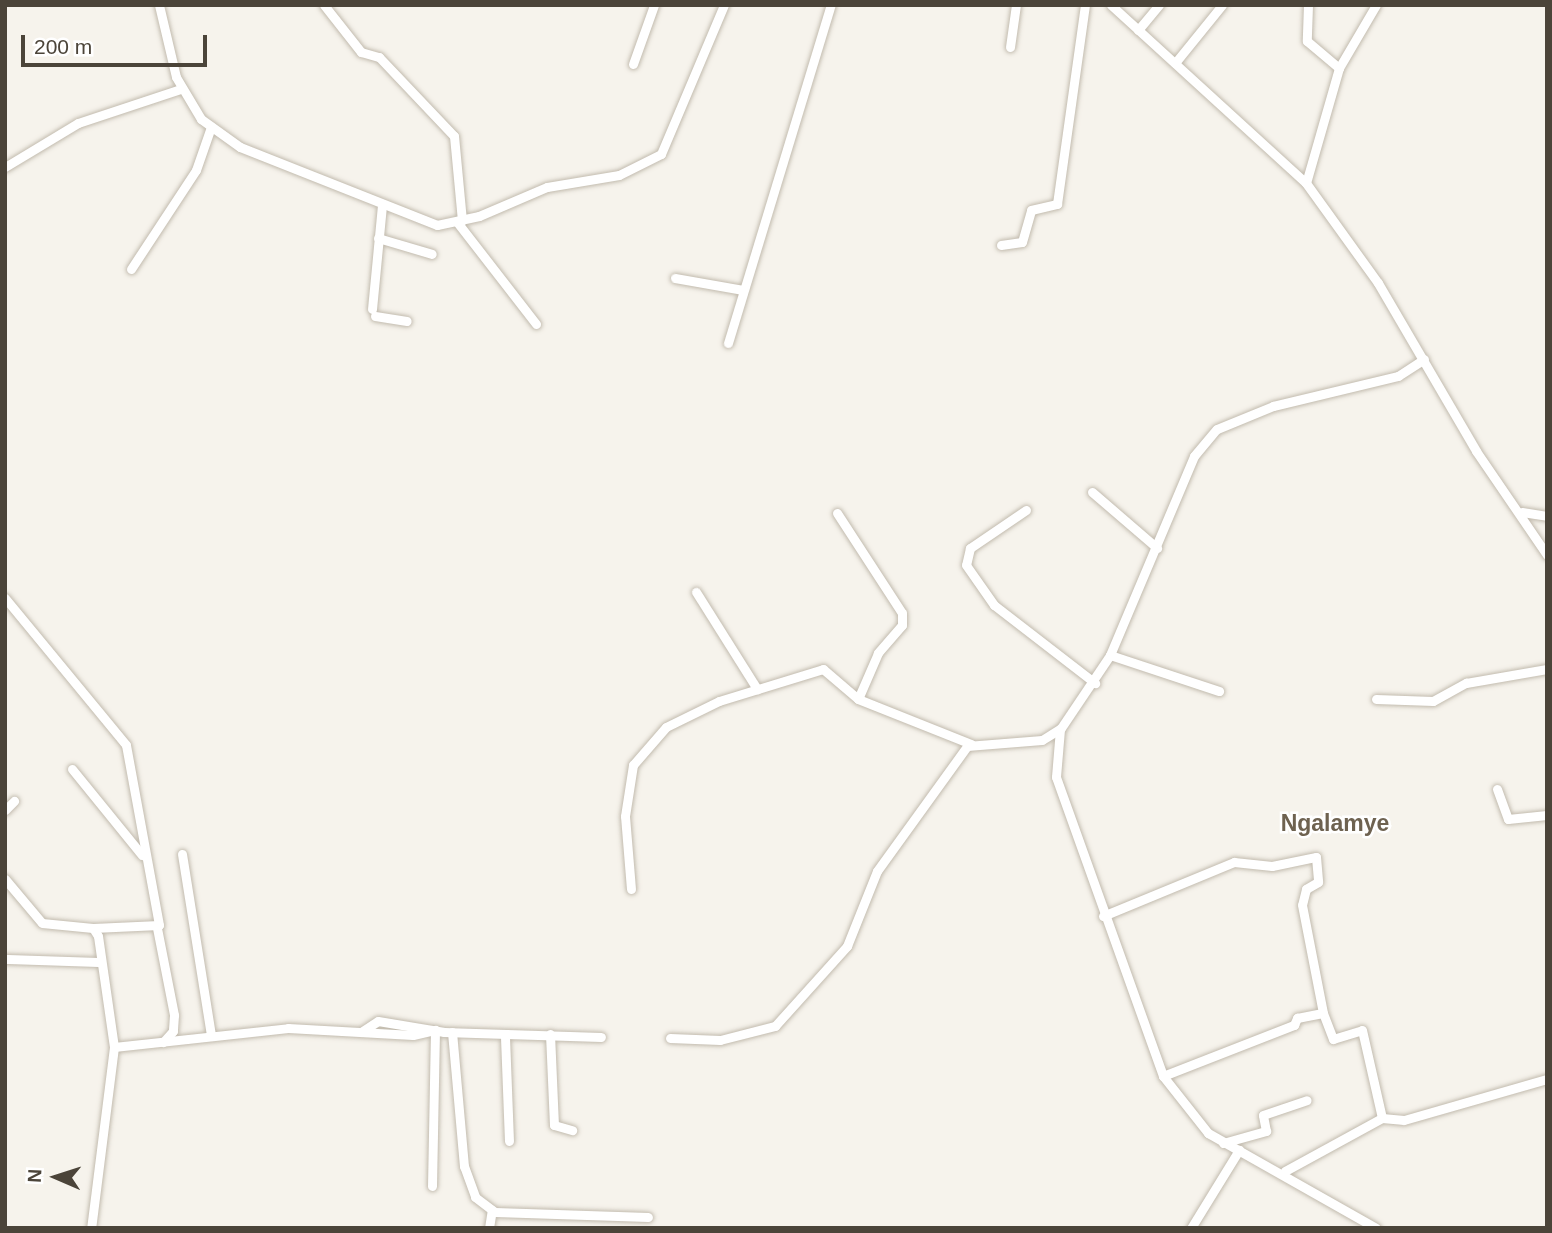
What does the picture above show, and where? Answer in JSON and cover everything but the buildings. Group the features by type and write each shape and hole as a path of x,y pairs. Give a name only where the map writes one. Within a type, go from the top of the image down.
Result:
{"street":[{"path":"159,5 181,89 211,127 240,147 382,206 436,225 459,222 547,187 619,175 661,154 723,5"},
{"path":"324,5 361,52 379,57 454,136 459,222 536,324"},
{"path":"633,64 654,5"},
{"path":"728,343 831,5"},
{"path":"1010,47 1016,5"},
{"path":"1001,244 1023,242 1031,210 1057,204 1085,5"},
{"path":"1111,5 1306,183 1423,359 1476,451 1522,512 1547,555"},
{"path":"1138,30 1159,5"},
{"path":"1175,63 1222,5"},
{"path":"1308,5 1307,41 1339,68"},
{"path":"1306,183 1339,68 1376,5"},
{"path":"5,167 78,123 181,89"},
{"path":"131,270 195,170 211,127"},
{"path":"382,206 373,313 407,321"},
{"path":"379,238 432,254"},
{"path":"675,278 743,290"},
{"path":"631,889 625,816 633,765 666,727 813,667 858,699 971,744 1042,740 1061,728 1095,683 1157,548 1194,456 1217,429 1273,406 1398,376 1423,359"},
{"path":"1092,492 1157,548"},
{"path":"1026,510 970,548 967,565 994,605 1095,683"},
{"path":"1522,512 1547,516"},
{"path":"837,513 902,613 902,625 878,653 858,699"},
{"path":"696,592 757,689"},
{"path":"5,598 126,745 174,1016 173,1031 163,1042"},
{"path":"1110,655 1219,691"},
{"path":"1376,699 1433,701 1466,683 1547,669"},
{"path":"1061,728 1055,752 1056,777 1103,916 1163,1076 1195,1121 1223,1143 1285,1171 1376,1228"},
{"path":"1042,740 1055,752"},
{"path":"670,1038 720,1040 761,1032 793,1012 847,946 877,871 971,744"},
{"path":"72,769 144,856"},
{"path":"1497,789 1508,819 1547,814"},
{"path":"5,810 15,802"},
{"path":"182,854 211,1036"},
{"path":"1103,916 1234,862 1272,866 1316,857 1318,882 1306,889 1303,905 1323,1013 1333,1039 1362,1030 1382,1118"},
{"path":"5,879 46,925 157,928"},
{"path":"5,896 19,896"},
{"path":"91,1228 114,1047 93,928"},
{"path":"5,959 101,962"},
{"path":"1163,1076 1294,1025 1297,1018 1323,1013"},
{"path":"114,1047 288,1028 361,1032 435,1030 601,1037"},
{"path":"432,1186 435,1030"},
{"path":"452,1032 464,1166 475,1197 492,1210 648,1217"},
{"path":"550,1034 554,1125 572,1130"},
{"path":"505,1037 509,1142"},
{"path":"1285,1171 1382,1118 1404,1120 1547,1079"},
{"path":"1223,1143 1266,1131 1263,1115 1307,1100"},
{"path":"1191,1228 1238,1150"},
{"path":"489,1228 492,1210"}],"district":[{"name":"Ngalamye","path":"1335,823"}]}
